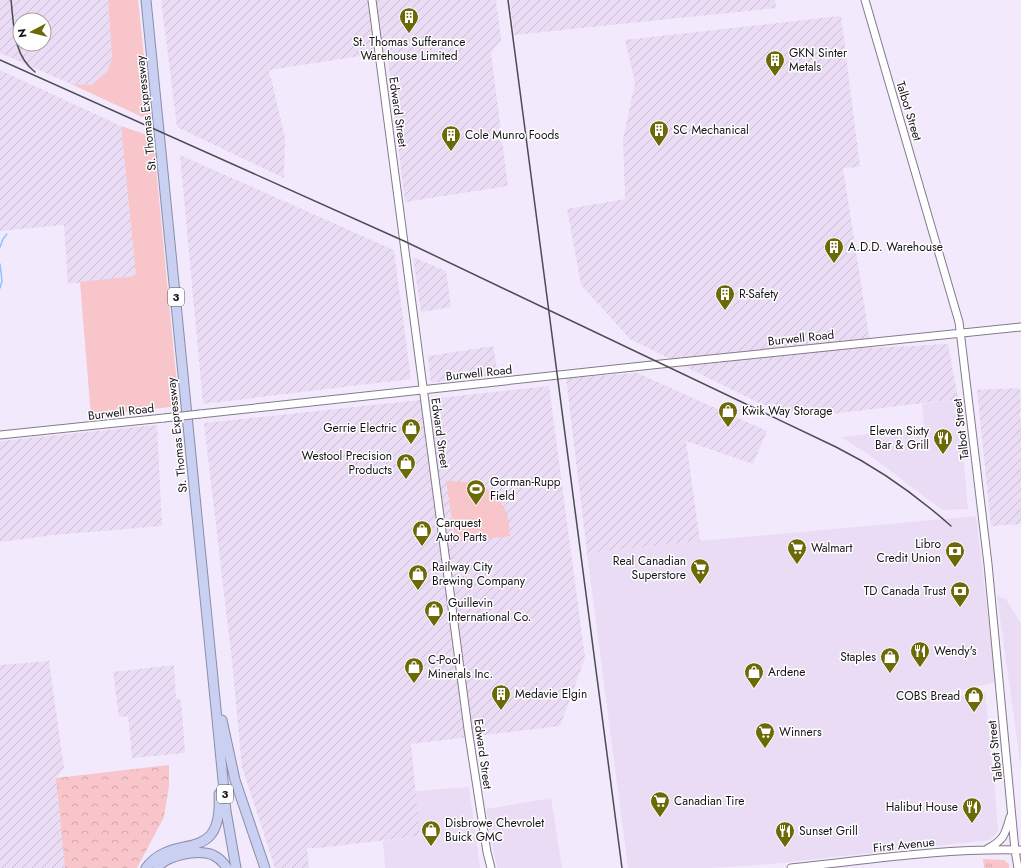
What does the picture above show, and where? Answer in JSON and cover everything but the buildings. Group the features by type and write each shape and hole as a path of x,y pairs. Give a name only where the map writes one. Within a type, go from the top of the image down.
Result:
{"highway":[{"name":"St. Thomas Expressway","path":"146,0 226,811 236,868"},
{"path":"204,594 229,757 246,814 265,868"},
{"path":"146,868 156,858 164,854 201,845 210,838 215,830 220,808 215,742 217,719"},
{"path":"157,868 160,864 172,857 205,853 219,859 228,868"}],"main road":[{"name":"Edward Street","path":"372,0 475,776 491,868"},
{"name":"Talbot Street","path":"865,0 956,306 961,333 988,564 1012,811 1018,850 1018,868"},
{"name":"Burwell Road","path":"0,435 1021,327"},
{"path":"986,849 999,843 1006,831 1012,811"},
{"name":"First Avenue","path":"791,868 947,852 986,849 1018,850"}],"shaded area":[{"path":"0,0 108,0 112,58 107,72 91,85 71,84 0,53"},
{"path":"161,0 496,0 501,40 491,53 508,186 405,202 387,52 269,70 285,138 284,178 177,127"},
{"path":"510,0 775,0 776,8 514,35"},
{"path":"841,16 860,167 843,168 871,348 948,344 958,399 804,417 761,404 630,339 581,285 567,209 625,199 623,139 635,83 625,40"},
{"path":"0,70 121,126 136,276 68,284 64,225 0,231"},
{"path":"180,155 394,250 411,379 203,404"},
{"path":"413,257 446,271 451,307 421,312"},
{"path":"493,346 498,374 431,383 428,356"},
{"path":"637,373 767,431 753,464 686,441 700,541 587,553 566,378"},
{"path":"549,386 585,658 560,726 411,744 420,836 319,848 307,848 309,868 275,868 242,767 232,661 204,423"},
{"path":"1020,388 1021,524 991,526 977,390"},
{"path":"958,399 968,509 942,510 875,459 841,437 924,428 922,404"},
{"path":"157,425 162,526 54,535 0,542 0,441"},
{"path":"976,516 996,682 907,702 985,693 998,831 990,840 770,864 711,868 628,868 587,553 700,541"},
{"path":"997,596 1006,599 1021,624 1021,768"},
{"path":"49,661 64,768 56,778 65,868 0,868 0,665"},
{"path":"174,665 176,698 181,700 185,753 132,758 128,716 119,717 113,672"},
{"path":"469,787 480,868 385,868 383,841 420,836 415,791"},
{"path":"551,798 562,868 497,868 486,809"}],"green space":[{"path":"108,0 138,0 151,121 71,84 91,85 107,72 112,58"},
{"path":"121,126 153,137 179,406 91,416 80,282 136,276"},
{"name":"Gorman-Rupp Field","path":"446,481 474,484 490,491 496,496 507,514 510,536 458,542 455,538"},
{"path":"169,765 169,786 164,817 137,868 65,868 56,778"},
{"path":"983,859 1004,860 1009,864 1009,868 984,868"}],"waterway":[{"path":"0,247 7,234"},
{"path":"0,264 2,281 0,288"}],"railway":[{"path":"11,0 14,30 19,49 22,57 35,72"},
{"path":"508,0 622,868"},
{"path":"0,60 404,241 836,447 896,482 951,526"}],"place":[{"name":"St. Thomas Sufferance Warehouse Limited","path":"409,34"},
{"name":"GKN Sinter Metals","path":"775,77"},
{"name":"SC Mechanical","path":"659,147"},
{"name":"Cole Munro Foods","path":"451,152"},
{"name":"A.D.D. Warehouse","path":"834,264"},
{"name":"R-Safety","path":"725,311"},
{"name":"Kwik Way Storage","path":"728,428"},
{"name":"Gerrie Electric","path":"411,445"},
{"name":"Eleven Sixty Bar & Grill","path":"943,455"},
{"name":"Westool Precision Products","path":"406,480"},
{"name":"Gorman-Rupp Field","path":"476,506"},
{"name":"Carquest Auto Parts","path":"422,547"},
{"name":"Walmart","path":"797,565"},
{"name":"Libro Credit Union","path":"955,568"},
{"name":"Real Canadian Superstore","path":"700,585"},
{"name":"Railway City Brewing Company","path":"418,591"},
{"name":"TD Canada Trust","path":"960,608"},
{"name":"Guillevin International Co.","path":"434,627"},
{"name":"Wendy's","path":"920,668"},
{"name":"Staples","path":"890,674"},
{"name":"C-Pool Minerals Inc.","path":"414,684"},
{"name":"Ardene","path":"754,689"},
{"name":"Medavie Elgin","path":"501,711"},
{"name":"COBS Bread","path":"974,713"},
{"name":"Winners","path":"765,749"},
{"name":"Canadian Tire","path":"660,818"},
{"name":"Halibut House","path":"972,824"},
{"name":"Disbrowe Chevrolet Buick GMC","path":"431,847"},
{"name":"Sunset Grill","path":"785,848"}]}
